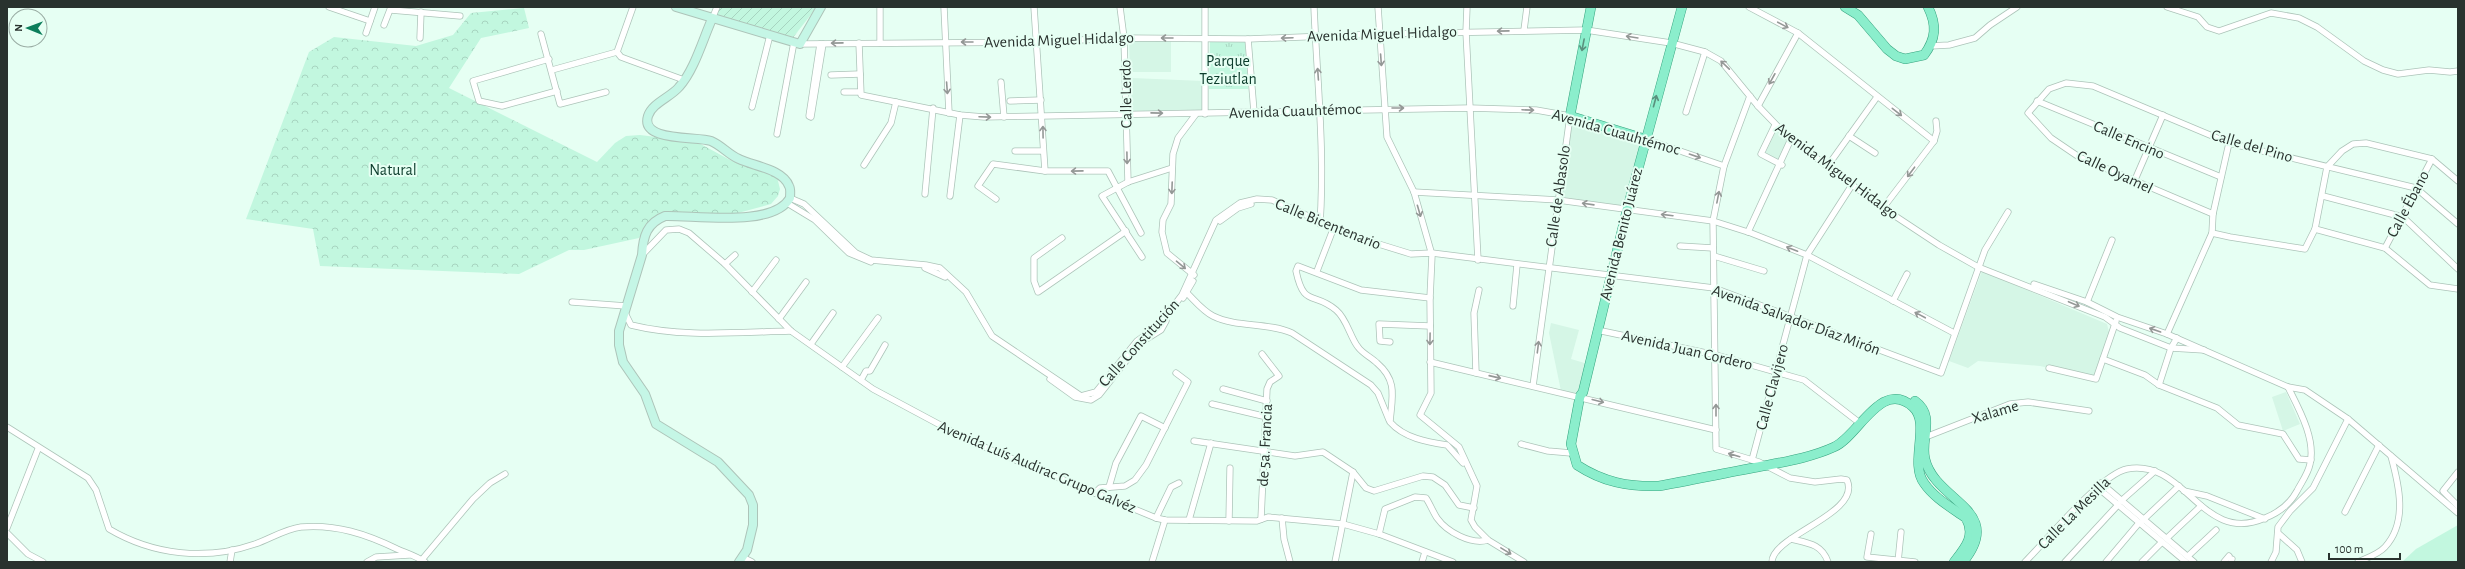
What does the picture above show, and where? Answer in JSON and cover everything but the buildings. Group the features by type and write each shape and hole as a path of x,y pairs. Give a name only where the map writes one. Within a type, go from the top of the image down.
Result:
{"main road":[{"name":"Avenida Miguel Hidalgo","path":"676,7 712,19 797,43"},
{"name":"Calle de Abasolo","path":"1570,116 1591,7"},
{"name":"Avenida Benito Juárez","path":"1572,447 1597,330 1627,210 1671,43 1682,7"},
{"path":"1845,7 1858,14 1887,49 1896,56 1904,59 1924,55 1930,46 1935,33 1934,19 1928,7"},
{"path":"797,43 820,9"},
{"path":"712,19 684,80 669,97 652,108 648,122 650,129 658,134 711,141 738,159 772,171 782,177 789,186 789,200 770,213 745,217 665,216 655,220 646,230 642,255 619,331 619,344 623,362 645,394 656,424 718,462 749,495 754,512 752,532 741,560"},
{"name":"Avenida Cuauhtémoc","path":"1570,116 1645,139"},
{"path":"1572,447 1577,465 1586,472 1622,485 1643,487 1659,486 1836,447 1850,436 1859,423 1877,406 1885,401 1901,399 1914,408 1920,420 1923,438 1921,459 1923,483 1969,522 1970,534 1968,545 1954,562"},
{"path":"1921,459 1924,473 1934,488 1972,518 1975,533 1972,546 1959,562"},
{"path":"1921,459 1930,474 1974,517 1976,541 1972,551 1963,562"}],"street":[{"path":"330,7 370,21"},
{"path":"366,33 375,7"},
{"path":"617,52 633,7"},
{"path":"712,19 717,7"},
{"path":"880,7 880,43"},
{"path":"944,7 944,42 949,113"},
{"path":"1034,7 1043,116 1045,171"},
{"name":"Calle Lerdo","path":"1120,7 1124,38 1128,182"},
{"path":"1205,114 1206,7"},
{"path":"1314,7 1321,111 1323,184 1320,224"},
{"path":"1378,7 1387,137 1414,192 1433,254 1430,298 1431,393 1420,415 1459,447 1477,486 1471,520 1488,540 1524,562"},
{"path":"1467,7 1466,32 1478,260"},
{"path":"1524,30 1527,7"},
{"path":"1749,7 1798,33 1934,141"},
{"path":"1930,46 1949,45 1975,38 1990,24 2017,7"},
{"path":"2167,7 2198,17 2207,27 2219,31 2271,13 2299,18 2330,35 2364,61 2382,70 2398,74 2430,70 2450,72 2458,71"},
{"path":"384,25 391,8 460,16"},
{"path":"420,38 421,12"},
{"name":"Avenida Miguel Hidalgo","path":"797,43 1036,42 1124,38 1248,39 1524,30 1586,30 1671,43 1705,52 1721,61 1758,106 1792,140 1883,208 1939,245 1978,267 2012,279 2105,318 2120,328 2171,348 2204,350"},
{"path":"1758,106 1798,33"},
{"path":"541,34 560,104 606,92"},
{"path":"752,107 770,35"},
{"path":"1248,39 1254,112"},
{"path":"776,134 797,43"},
{"path":"859,43 860,94"},
{"path":"822,44 812,117 809,116 822,44"},
{"path":"552,70 617,52"},
{"path":"617,52 621,57 684,80"},
{"path":"1686,112 1705,52"},
{"path":"549,60 473,81 479,101 502,106 557,91"},
{"path":"831,75 860,74"},
{"path":"1001,82 1004,117"},
{"name":"Calle del Pino","path":"2028,113 2049,89 2066,83 2093,86 2229,143 2416,188 2458,224"},
{"name":"Avenida Cuauhtémoc","path":"844,92 933,108 960,115 1004,117 1127,112 1205,114 1385,108 1536,110 1570,116"},
{"path":"1750,96 1724,166 1713,221 1716,356 1716,449 1758,463 1790,478 1815,482 1841,478 1847,480 1848,484 1846,495 1828,516 1809,530 1777,548 1772,562"},
{"path":"1827,167 1877,97"},
{"path":"1010,102 1041,100"},
{"name":"Calle Encino","path":"2037,101 2147,148 2222,177"},
{"path":"864,165 891,123 896,102"},
{"path":"925,194 933,108"},
{"name":"Calle Oyamel","path":"2028,113 2051,138 2079,157 2134,182 2214,214"},
{"path":"1194,275 1167,253 1162,232 1163,220 1171,204 1173,154 1178,138 1196,114"},
{"path":"950,196 960,115"},
{"path":"2134,182 2147,148 2163,115"},
{"name":"Calle de Abasolo","path":"1533,386 1570,116"},
{"path":"1883,208 1934,141 1937,131 1936,121"},
{"path":"1776,125 1762,154 1781,164"},
{"path":"1849,136 1875,153"},
{"name":"Avenida Cuauhtémoc","path":"1645,139 1724,166"},
{"path":"1750,232 1792,140"},
{"path":"2167,334 2212,233 2214,214 2229,143"},
{"path":"2212,233 2305,249 2315,229 2323,196 2327,166 2342,151 2353,144 2366,143 2432,159 2458,181"},
{"path":"1015,151 1044,151"},
{"name":"Calle Ébano","path":"2385,248 2432,159"},
{"path":"996,199 978,186 993,164 1045,171 1108,171 1141,233"},
{"path":"1142,257 1102,196 1128,182 1172,168"},
{"name":"Calle Clavijero","path":"1758,463 1776,371 1807,255 1852,185"},
{"path":"1414,192 1474,194 1558,200 1713,221 1750,232 1807,255 1954,333 1985,250 2008,212"},
{"path":"2323,196 2402,217 2458,269"},
{"name":"Calle Bicentenario","path":"1194,275 1216,220 1240,203 1257,199 1272,200 1320,224 1356,237 1411,254 1433,254"},
{"name":"Calle Constitución","path":"789,200 804,204 861,255 871,260 926,265 940,268 966,292 992,336 1081,396 1096,392 1137,341 1159,326 1182,295 1194,275"},
{"name":"Calle Constitución","path":"789,200 816,220 855,257 866,262 927,268 940,273 966,296 978,323 990,338 1074,397 1084,400 1091,400 1099,395 1140,344 1160,330 1187,293 1194,275"},
{"name":"Avenida Luís Audirac Grupo Galvéz","path":"642,255 666,230 679,229 689,233 725,264 791,331 861,380 972,442 1156,518 1165,520 1229,521 1257,521 1262,519 1282,518 1343,524 1379,534 1453,562"},
{"path":"1317,271 1333,229"},
{"path":"2315,229 2385,248 2430,285 2458,289"},
{"path":"1062,238 1034,258 1034,281 1038,292 1126,231"},
{"path":"2087,302 2112,240"},
{"path":"1680,246 1713,248"},
{"name":"Avenida Salvador Díaz Mirón","path":"1433,254 1714,288 1941,373 1954,333"},
{"path":"725,264 736,255"},
{"path":"1714,256 1764,271"},
{"path":"752,292 776,260"},
{"path":"1513,306 1517,264"},
{"path":"1390,422 1393,386 1389,377 1378,363 1358,348 1338,311 1328,304 1307,296 1300,288 1296,271 1298,266 1317,271 1361,290 1430,298"},
{"path":"1893,301 1908,274"},
{"name":"Avenida Miguel Hidalgo","path":"2012,279 2026,281 2087,302 2117,317 2177,338 2288,387 2305,390 2348,419 2458,513"},
{"path":"779,318 806,282"},
{"path":"1476,372 1474,313 1479,290"},
{"path":"1187,293 1205,311 1219,318 1281,328 1292,333 1371,385 1378,393 1390,422 1396,428 1408,435 1424,441 1447,445 1459,456 1477,486"},
{"path":"572,302 625,309 632,325 651,330 686,333 791,331"},
{"path":"811,344 833,313"},
{"path":"2048,368 2096,379 2116,324 2117,317"},
{"path":"842,367 878,318"},
{"path":"1390,342 1380,341 1379,324 1430,326"},
{"name":"Avenida Juan Cordero","path":"1597,330 1716,356 1776,371 1804,380 1859,423"},
{"path":"2159,385 2171,348 2177,338"},
{"path":"861,380 866,371 870,370 885,345"},
{"name":"de 5a. Francia","path":"1262,354 1279,376 1270,382 1267,401 1263,450 1262,519"},
{"path":"2103,359 2145,375 2159,385 2217,408 2238,425 2283,434 2299,459 2311,460"},
{"path":"1430,362 1533,386 1582,395 1716,430"},
{"path":"1095,493 1100,488 1125,486 1135,480 1146,465 1188,382 1176,373"},
{"name":"Calle La Mesilla","path":"2026,562 2099,485 2117,471 2128,469 2155,471 2170,478 2201,506 2224,522 2244,525 2287,509 2295,496 2311,460 2309,437 2288,387"},
{"path":"1223,388 1267,401"},
{"name":"Xalame","path":"1923,438 2010,404 2028,402 2089,411"},
{"path":"1212,404 1266,417"},
{"path":"1109,487 1116,463 1141,416 1165,428"},
{"path":"2271,562 2276,552 2278,527 2287,509 2313,488 2348,419"},
{"path":"7,427 38,448 88,478 96,490 109,529 120,536 150,548 182,554 232,550 255,544 300,527 354,531 422,561 473,499 490,483 505,474"},
{"path":"1194,441 1263,450 1295,456 1323,452 1353,472 1366,488 1374,491 1423,476 1433,477 1445,485 1459,505 1474,508"},
{"path":"1189,520 1211,443"},
{"path":"1521,444 1548,451 1572,447"},
{"path":"2345,512 2379,445"},
{"path":"7,528 38,448"},
{"path":"2358,562 2385,548 2393,535 2399,515 2400,493 2391,456"},
{"path":"1229,521 1230,468"},
{"path":"2065,562 2119,504 2155,471"},
{"path":"1334,562 1353,472"},
{"path":"2458,472 2443,491 2458,506"},
{"path":"1156,518 1170,487 1179,483"},
{"path":"2099,485 2119,504 2164,540 2185,560 2194,562"},
{"path":"2106,562 2141,522 2182,488 2265,518"},
{"path":"1379,534 1385,510 1415,497 1426,498 1436,518 1456,534 1470,540 1488,540"},
{"path":"2142,562 2201,506"},
{"path":"1282,518 1284,539 1290,562"},
{"path":"1152,562 1165,520"},
{"path":"2185,560 2216,530"},
{"path":"1898,560 1901,532"},
{"path":"7,533 28,554 43,562"},
{"path":"2278,533 2297,550 2302,562"},
{"path":"1871,534 1867,557 1915,562"},
{"path":"1791,539 1815,544 1823,550 1828,562"},
{"path":"230,562 232,550"},
{"path":"1422,562 1424,552"},
{"path":"367,562 376,557 411,555"},
{"path":"2224,562 2231,559"},
{"path":"741,560 752,562"}],"shaded area":[{"path":"1129,40 1171,40 1171,72 1130,72"},
{"path":"1132,78 1203,81 1202,111 1131,111"},
{"path":"1572,120 1642,140 1624,206 1561,197"},
{"path":"1777,129 1789,140 1779,160 1765,154"},
{"path":"1982,271 2107,324 2110,336 2095,378 2040,366 1978,361 1968,368 1949,361"},
{"path":"1551,323 1579,330 1571,359 1588,364 1580,395 1561,391 1549,333"},
{"path":"2286,392 2300,424 2283,431 2272,397"}],"green space":[{"path":"717,7 817,7 791,40 713,17"},
{"name":"Natural","path":"524,8 529,28 481,38 449,88 597,162 615,143 626,136 640,135 697,142 744,166 773,173 777,177 780,189 778,196 771,204 738,213 703,215 649,222 639,238 584,250 569,250 519,274 320,266 313,229 246,219 309,52 334,37 416,46 453,35 471,13"},
{"name":"Parque Teziutlan","path":"1245,41 1248,89 1209,89 1210,42"},
{"path":"2458,525 2458,562 2402,562 2416,549"}]}
